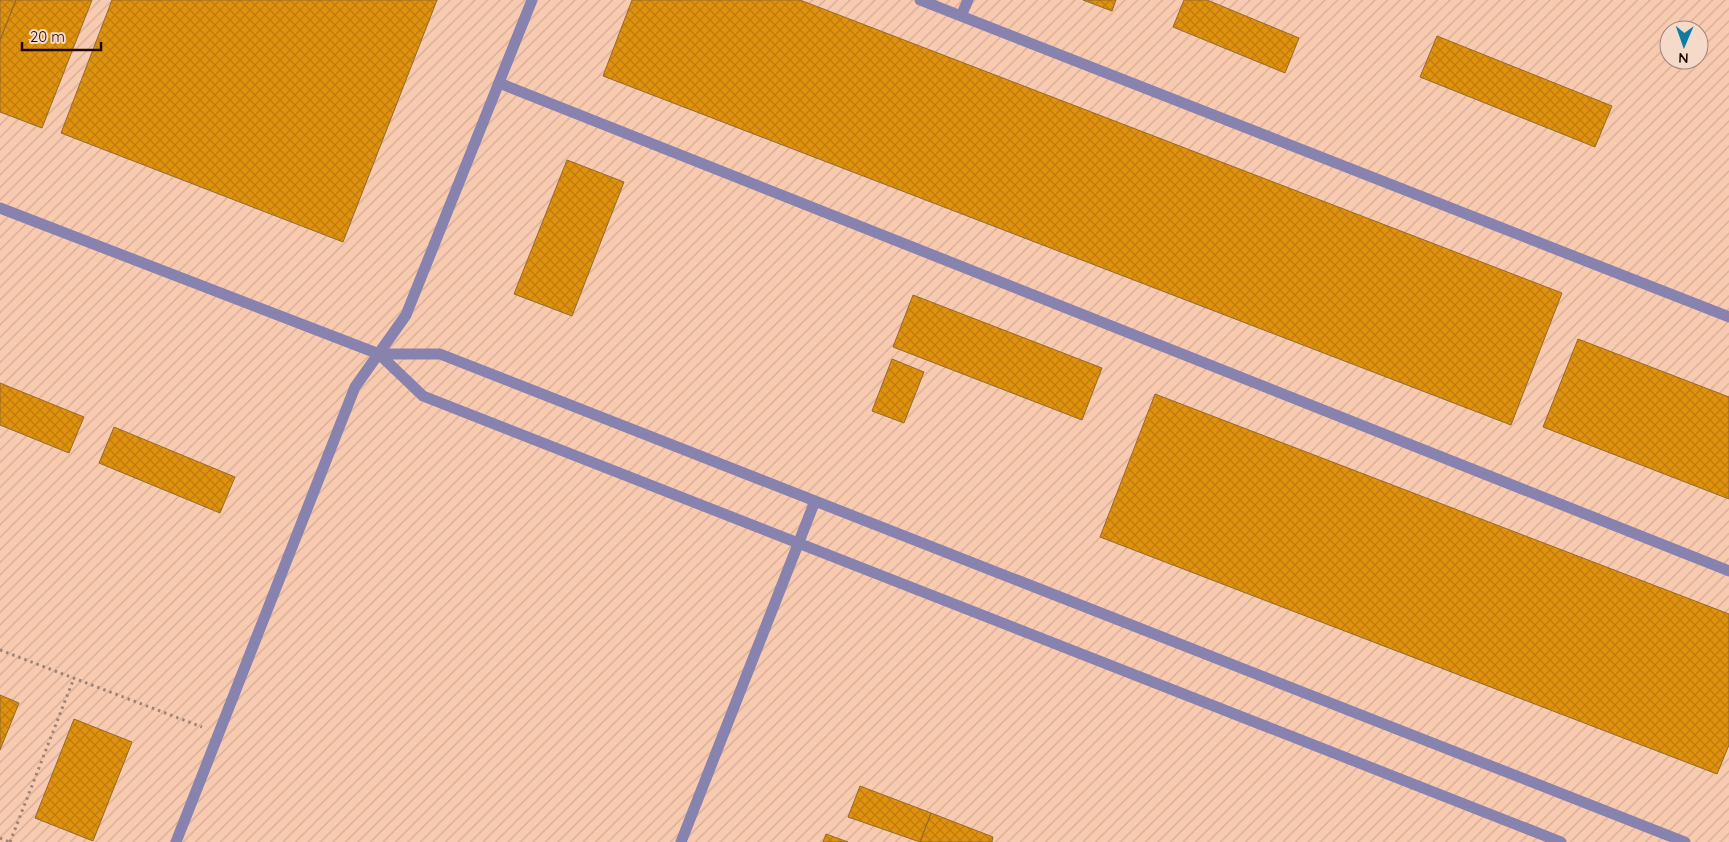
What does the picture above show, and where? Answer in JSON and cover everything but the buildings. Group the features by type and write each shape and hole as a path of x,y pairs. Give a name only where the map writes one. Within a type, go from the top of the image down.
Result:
{"lane":[{"path":"176,842 355,387 406,315 532,0"},
{"path":"920,0 1729,317"},
{"path":"961,16 968,0"},
{"path":"499,83 1729,571"},
{"path":"0,208 379,354 440,354 1685,842"},
{"path":"379,354 422,396 1562,842"},
{"path":"681,842 814,501"}],"path":[{"path":"0,650 219,734"},
{"path":"0,838 9,842 74,678"}],"shaded area":[{"path":"0,0 1729,0 1729,842 0,842"}]}
